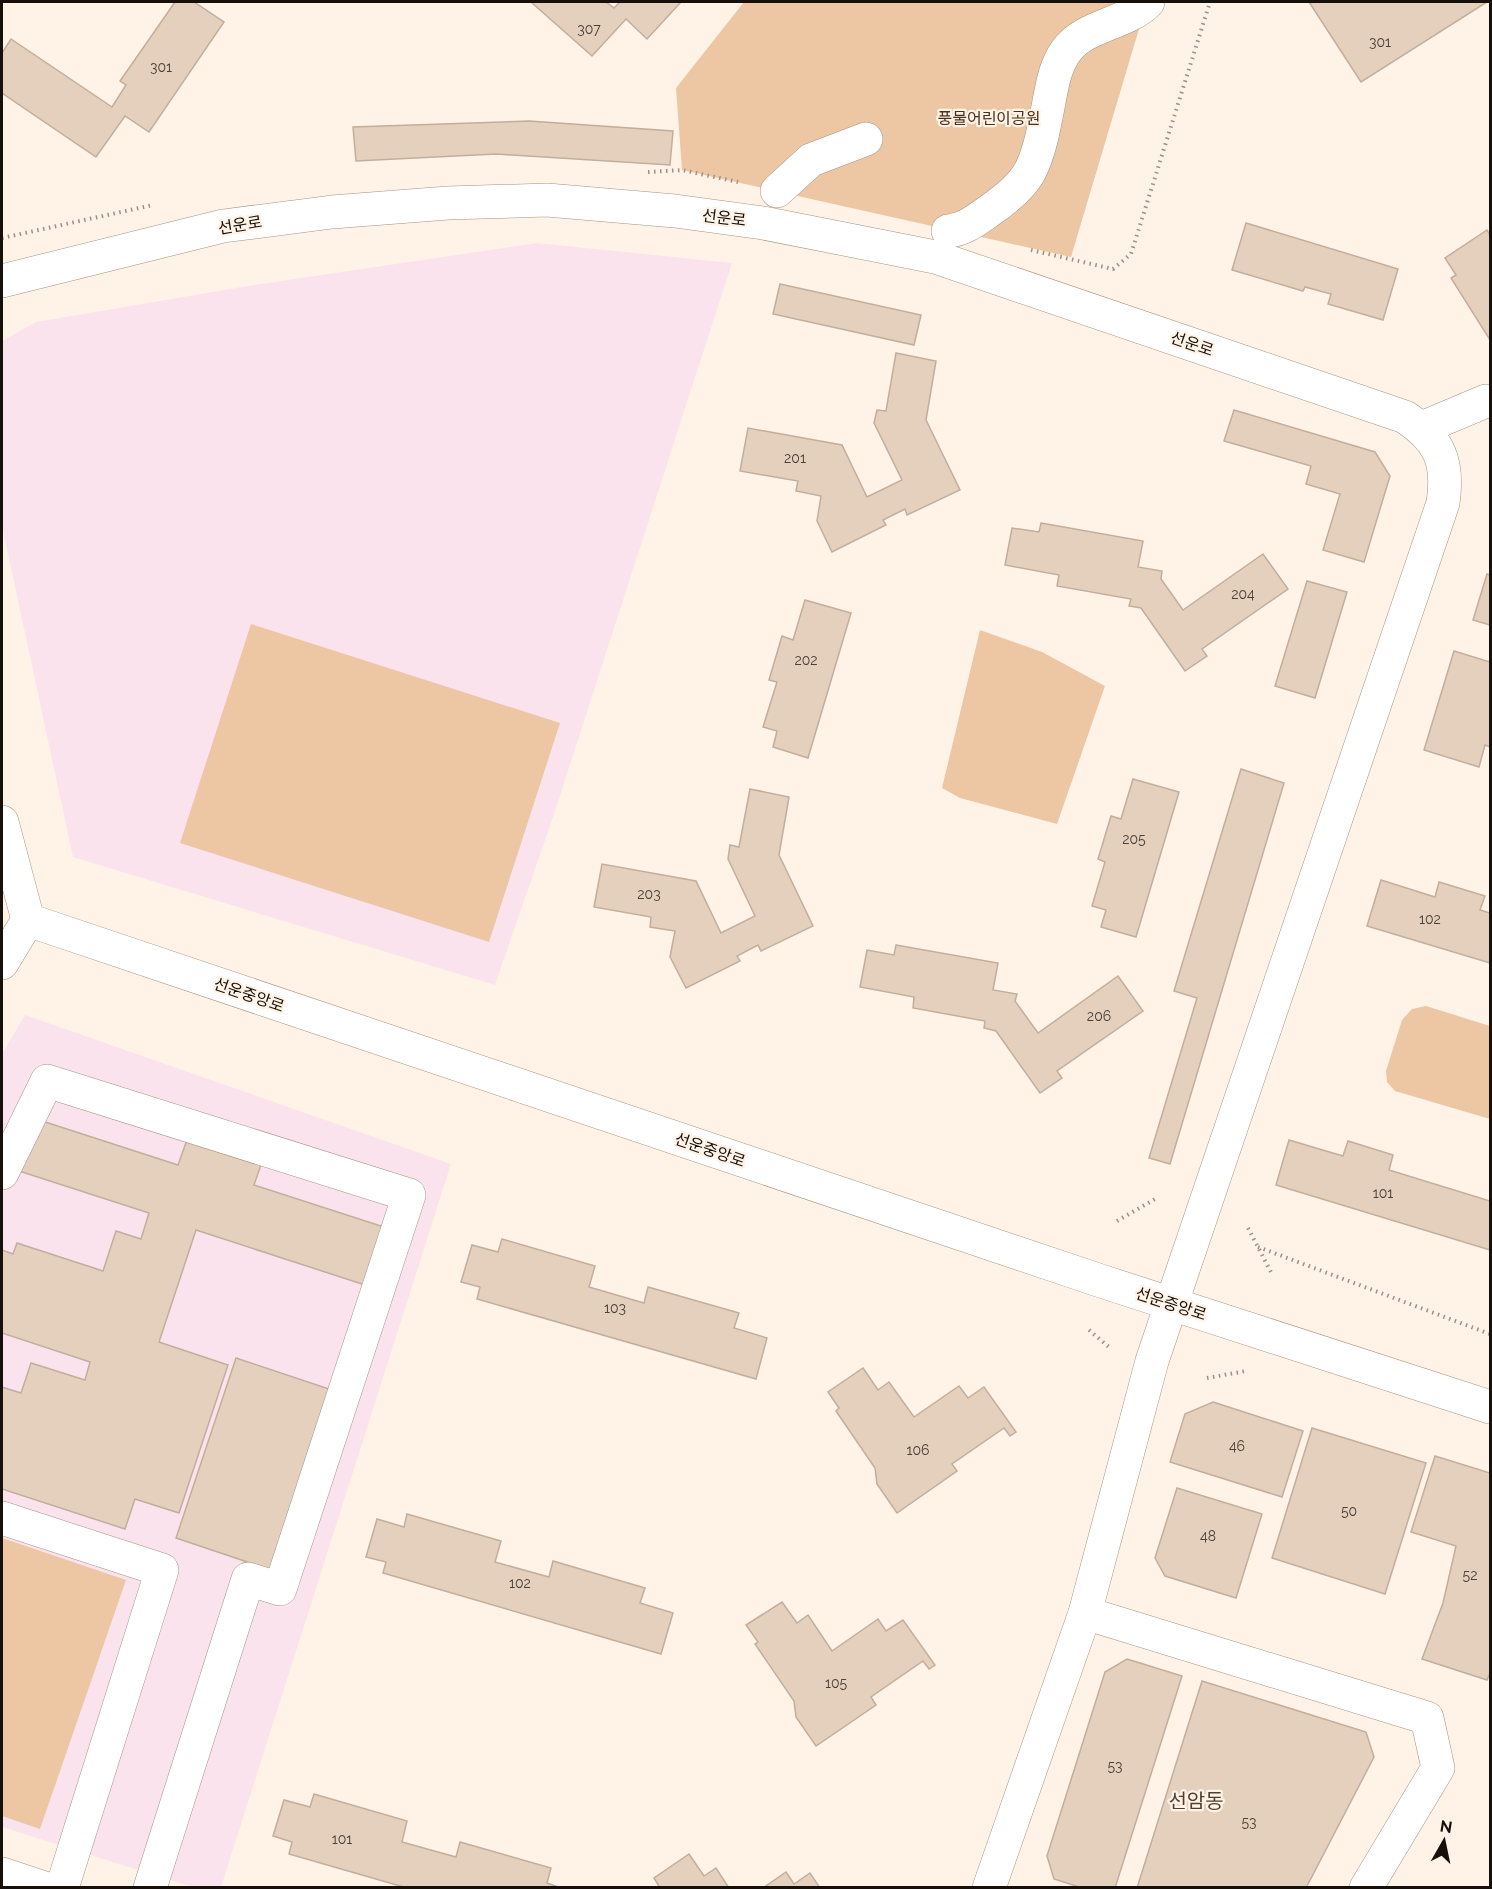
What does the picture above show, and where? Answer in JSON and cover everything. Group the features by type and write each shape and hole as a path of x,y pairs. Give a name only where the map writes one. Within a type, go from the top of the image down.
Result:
{"street":[{"path":"948,231 971,223 999,204 1029,174 1048,109 1053,77 1067,49 1094,30 1138,12 1148,2"},
{"path":"777,191 812,160 866,139"},
{"name":"선운로","path":"2,281 224,226 332,212 448,203 547,200 675,211 763,223 935,256 1405,417 1422,428"},
{"path":"990,1887 1085,1612 1152,1361 1443,503 1446,483 1443,463 1436,444 1422,428 1486,400 1491,402"},
{"path":"2,822 28,920 2,963"},
{"name":"선운중앙로","path":"28,920 1171,1304 1491,1407"},
{"path":"2,1173 47,1081 409,1195 280,1589 248,1579 150,1887"},
{"path":"2,1518 162,1570 62,1887"},
{"path":"1085,1612 1427,1718 1438,1768 1366,1887"},
{"path":"2,1874 44,1887"}],"path":[{"path":"2,238 158,204"},
{"path":"1117,1221 1155,1199"},
{"path":"1248,1228 1272,1274"},
{"path":"1258,1247 1491,1334"},
{"path":"1089,1330 1110,1348"},
{"path":"1207,1378 1246,1371"}],"shaded area":[{"path":"537,243 732,263 554,814 495,985 73,857 2,526 2,341 36,322 248,286"},
{"path":"25,1015 451,1164 221,1887 192,1887 2,1827 2,1054"}],"green space":[{"name":"풍물어린이공원","path":"744,2 1147,2 1071,257 682,170 676,88"},
{"path":"251,624 560,723 489,942 180,843"},
{"path":"980,630 1042,652 1105,686 1057,824 960,798 942,788"},
{"path":"1426,1006 1490,1026 1490,1119 1395,1091 1387,1082 1386,1071 1402,1020 1412,1009"},
{"path":"2,1538 126,1580 40,1829 2,1816"}],"building":[{"path":"175,2 194,2 224,22 149,132 125,116 96,157 2,93 2,53 11,39 112,107 126,85 120,81"},
{"path":"531,2 606,2 614,8 620,2 681,2 647,39 626,19 592,56"},
{"path":"1309,2 1487,2 1361,82"},
{"path":"529,121 673,131 670,165 496,154 356,161 353,127"},
{"path":"1246,223 1398,269 1383,320 1328,304 1331,294 1305,287 1303,291 1232,270"},
{"path":"1487,230 1490,235 1490,340 1451,278 1456,275 1445,258"},
{"path":"780,284 921,315 914,345 773,314"},
{"path":"896,353 936,361 926,420 960,490 907,515 905,509 883,520 886,525 832,552 817,521 821,496 796,491 798,481 740,471 748,428 842,445 867,497 902,480 874,423 877,410 886,411"},
{"path":"1234,410 1375,452 1390,476 1364,562 1323,550 1340,494 1306,484 1311,466 1224,441"},
{"path":"1041,523 1143,541 1138,567 1162,571 1161,579 1183,610 1263,554 1288,589 1202,649 1207,656 1185,671 1141,608 1129,606 1131,599 1057,586 1059,575 1005,565 1012,528 1039,532"},
{"path":"1487,574 1490,575 1490,625 1473,620"},
{"path":"1307,581 1347,592 1315,698 1275,686"},
{"path":"805,600 851,613 808,758 773,747 777,731 763,727 777,682 769,680 782,636 793,640"},
{"path":"1454,651 1490,662 1490,747 1485,745 1479,767 1424,750"},
{"path":"1241,769 1284,783 1170,1164 1149,1158 1197,998 1174,991"},
{"path":"1133,779 1179,792 1136,937 1101,927 1106,910 1092,906 1105,862 1098,859 1111,816 1121,819"},
{"path":"750,789 789,797 779,855 813,926 761,951 758,945 737,956 740,961 686,988 670,957 675,931 650,927 651,917 594,907 602,864 696,881 721,933 755,916 728,859 730,845 739,847"},
{"path":"1381,880 1435,897 1439,882 1485,896 1480,910 1490,913 1490,963 1367,926"},
{"path":"896,945 998,963 993,990 1017,994 1015,1001 1038,1033 1118,976 1143,1011 1057,1071 1062,1078 1040,1093 996,1031 984,1028 985,1021 913,1008 914,997 860,987 867,950 894,955"},
{"path":"36,1119 178,1165 188,1137 262,1162 254,1185 384,1227 365,1285 196,1230 159,1342 228,1365 179,1513 135,1499 125,1529 2,1489 2,1387 21,1393 31,1363 85,1380 90,1362 2,1333 2,1250 13,1254 17,1243 103,1271 116,1231 141,1239 149,1213 19,1171"},
{"path":"1289,1140 1343,1156 1348,1141 1393,1155 1389,1170 1490,1201 1490,1250 1276,1185"},
{"path":"502,1239 595,1266 589,1287 644,1303 648,1287 739,1313 734,1328 767,1338 756,1379 477,1299 480,1287 461,1282 472,1245 498,1252"},
{"path":"236,1358 344,1394 283,1574 176,1538"},
{"path":"863,1368 878,1390 889,1382 914,1417 959,1386 968,1398 984,1387 1016,1432 1010,1436 1004,1428 952,1464 957,1471 897,1513 877,1484 875,1468 836,1411 839,1408 828,1392"},
{"path":"1213,1402 1303,1431 1282,1497 1170,1462 1185,1414"},
{"path":"1312,1428 1426,1463 1385,1594 1272,1558"},
{"path":"1435,1456 1490,1473 1490,1673 1487,1680 1422,1659 1443,1603 1456,1546 1411,1532"},
{"path":"1177,1488 1262,1514 1236,1598 1165,1576 1155,1558"},
{"path":"407,1514 501,1541 495,1562 549,1577 553,1561 645,1588 640,1603 673,1613 661,1654 383,1573 386,1562 366,1557 377,1519 404,1527"},
{"path":"782,1602 797,1623 808,1615 832,1651 878,1619 886,1631 903,1620 935,1665 929,1669 923,1661 871,1697 876,1705 816,1746 796,1717 794,1701 755,1644 758,1642 746,1625"},
{"path":"1127,1659 1182,1676 1115,1888 1082,1888 1054,1879 1047,1856 1105,1672"},
{"path":"1202,1681 1366,1732 1374,1757 1306,1888 1137,1888"},
{"path":"314,1794 407,1821 402,1842 456,1857 460,1842 551,1868 547,1883 561,1888 407,1888 289,1854 292,1842 273,1836 284,1800 310,1807"},
{"path":"689,1854 704,1876 716,1868 729,1888 660,1888 654,1878"},
{"path":"786,1872 794,1884 810,1873 820,1888 763,1888"}],"district":[{"name":"선암동","path":"1196,1801"}]}
